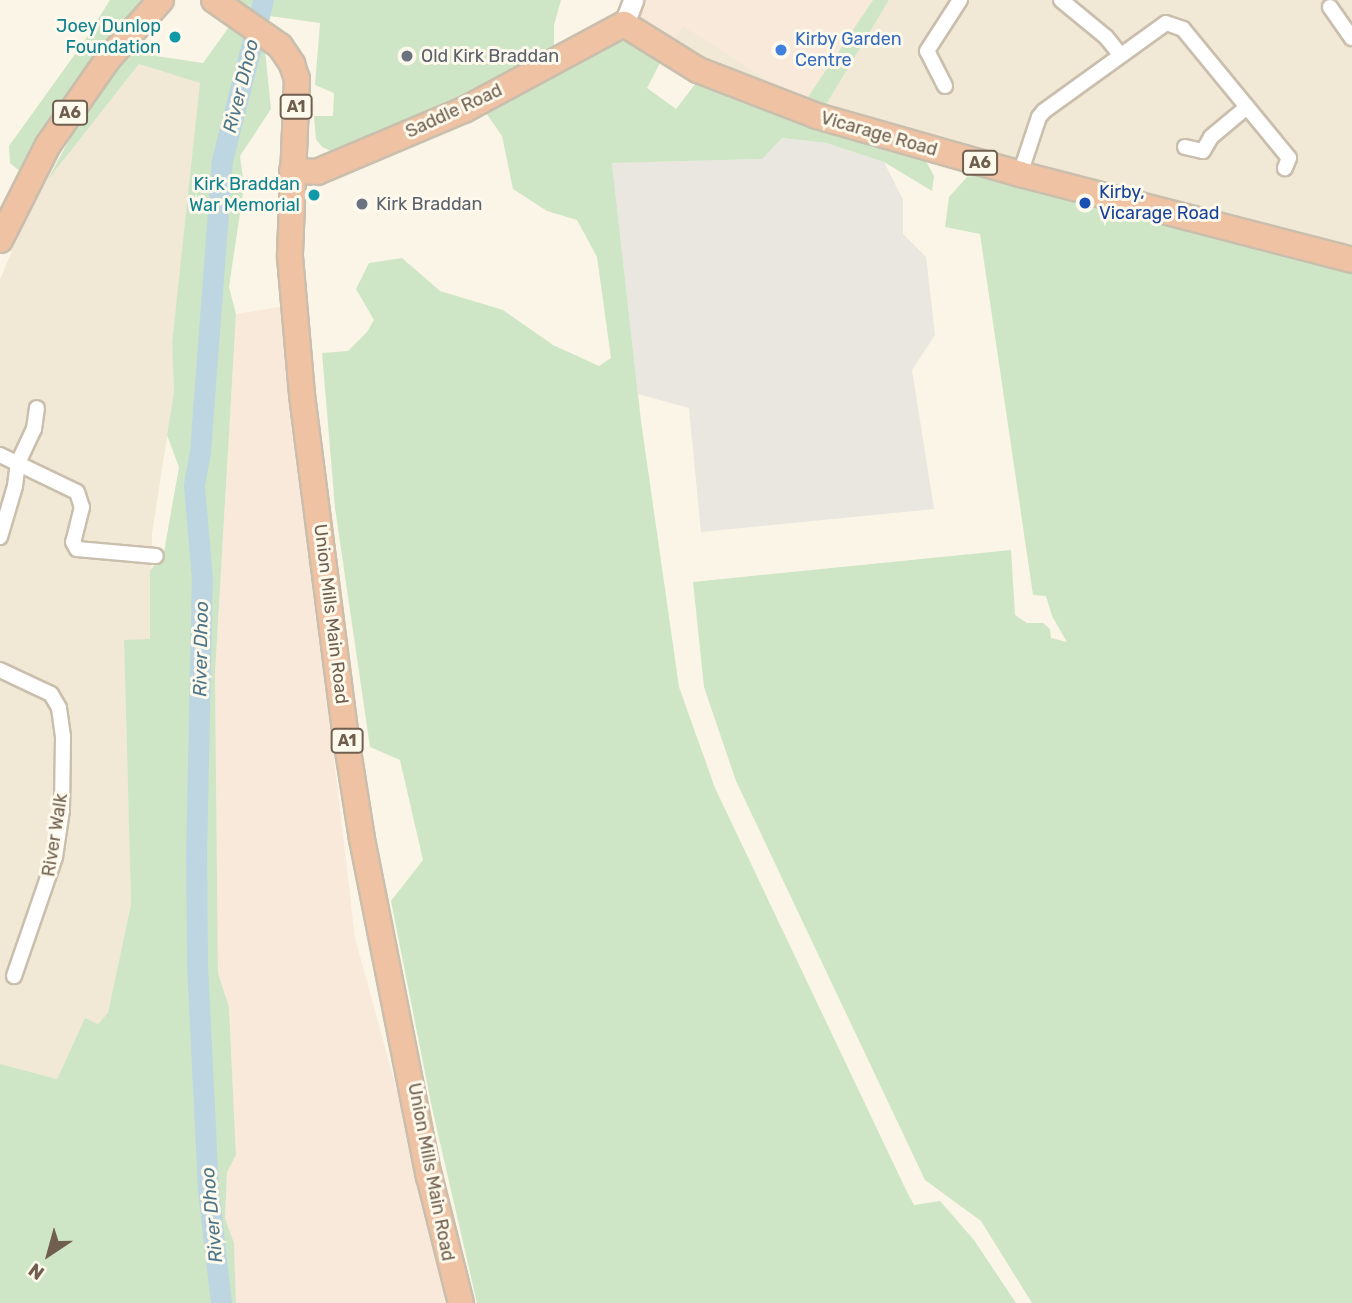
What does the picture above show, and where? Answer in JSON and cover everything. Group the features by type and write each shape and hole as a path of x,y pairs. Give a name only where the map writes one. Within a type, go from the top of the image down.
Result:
{"highway":[{"name":"A6","path":"0,240 48,145 108,59 161,0"},
{"name":"Union Mills Main Road","path":"214,0 280,46 292,64 297,79 289,257 301,383 356,803 429,1176 461,1303"},
{"name":"Saddle Road","path":"292,171 317,172 464,110 624,24"},
{"name":"Vicarage Road","path":"624,24 698,70 817,116 1020,174 1352,260"}],"main road":[{"path":"624,24 633,0"}],"street":[{"path":"945,86 927,51 960,0"},
{"path":"1061,0 1106,37 1120,54"},
{"path":"1330,7 1352,38"},
{"path":"1020,174 1039,117 1120,54 1166,23 1174,23 1183,29 1291,162"},
{"path":"1185,147 1210,152 1211,137 1247,107"},
{"path":"0,537 12,499 18,463 34,429 37,408"},
{"path":"0,455 77,492 82,507 73,542 77,549 156,556"},
{"name":"River Walk","path":"0,670 49,689 59,708 63,737 62,810 47,885 14,976"}],"shaded area":[{"name":"Kirby Garden Centre","path":"645,0 873,0 804,103 761,90 768,80 683,26 670,46 638,25 636,13"},
{"path":"889,0 1352,0 1352,246 919,138 824,108"},
{"path":"682,25 768,80 761,90 670,46"},
{"path":"139,64 201,83 172,343 174,392 152,533 150,640 124,641 131,903 108,1014 98,1024 85,1018 57,1079 0,1064 0,280 23,223 47,181"},
{"path":"781,138 826,143 884,162 903,200 903,234 926,257 935,335 912,370 934,509 701,532 689,408 638,394 612,163 761,159"},
{"path":"292,305 314,589 355,938 455,1303 236,1303 234,1243 225,1218 227,1172 236,1154 229,1007 218,973 215,674 236,314"}],"green space":[{"path":"110,0 147,0 22,173 10,163 9,146 83,43"},
{"path":"225,0 561,0 554,25 554,49 459,106 344,151 331,151 322,147 316,139 314,116 333,116 334,93 315,85 320,23 242,12"},
{"path":"873,0 889,0 824,108 804,103"},
{"path":"229,27 265,50 271,109 240,156 244,186 229,287 236,314 215,674 218,973 229,1007 236,1155 227,1172 225,1218 234,1243 236,1303 0,1303 0,1064 57,1079 85,1018 98,1024 108,1013 131,904 124,640 150,639 150,571 164,552 179,467 167,435 174,392 172,343 200,83 139,64 47,181 80,120 139,41 156,56 203,63"},
{"path":"626,40 660,63 647,88 676,109 699,79 916,154 927,163 934,176 932,191 884,162 826,143 782,138 762,159 612,163 641,421 679,687 715,788 914,1205 940,1201 974,1240 1016,1303 477,1303 432,1108 391,901 423,860 400,760 370,747 335,508 322,353 348,351 367,332 374,320 356,289 369,263 402,258 440,291 503,310 553,345 599,366 611,358 597,257 577,220 547,211 513,189 502,136 484,110 597,46"},
{"path":"980,174 1352,272 1352,1303 1032,1303 981,1221 925,1180 736,781 704,687 693,582 1011,550 1015,615 1027,623 1043,623 1050,629 1051,638 1067,642 1052,616 1046,596 1033,595 980,234 945,227 949,197 967,177"}],"waterway":[{"name":"River Dhoo","path":"221,1303 208,1189 197,962 196,857 202,579 194,485 200,451 222,160 263,0"}],"place":[{"name":"Joey Dunlop Foundation","path":"175,37"},
{"name":"Kirby Garden Centre","path":"781,50"},
{"name":"Old Kirk Braddan","path":"407,56"},
{"name":"Kirk Braddan War Memorial","path":"314,195"},
{"name":"Kirby, Vicarage Road","path":"1085,203"},
{"name":"Kirk Braddan","path":"362,204"}]}
